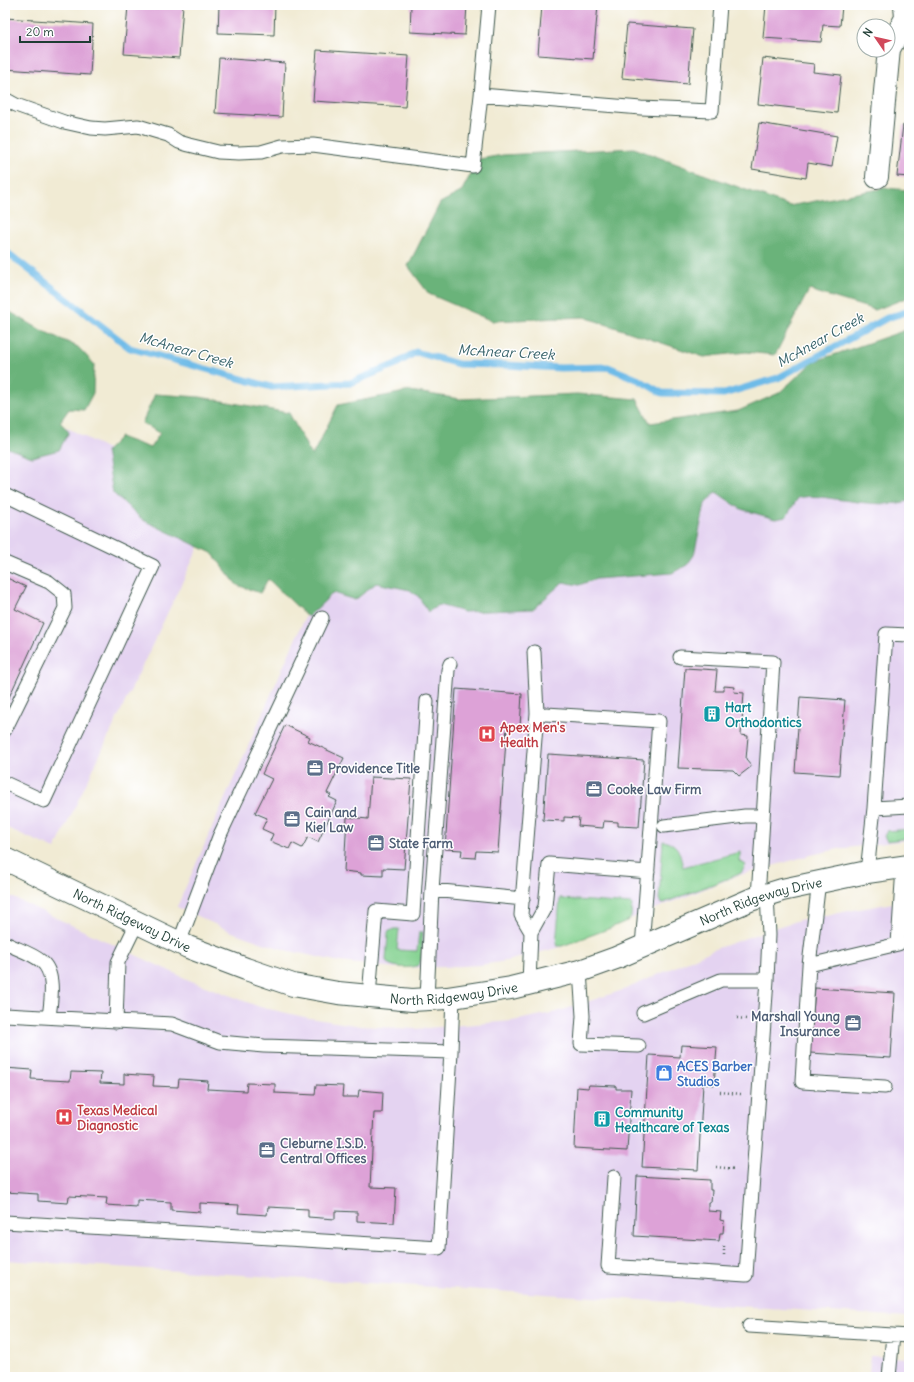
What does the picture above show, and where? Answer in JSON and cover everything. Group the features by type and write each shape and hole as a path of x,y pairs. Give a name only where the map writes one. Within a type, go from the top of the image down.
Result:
{"street":[{"path":"877,177 889,49 907,15"},
{"name":"North Ridgeway Drive","path":"5,859 179,943 246,969 293,985 338,993 412,1000 511,988 580,971 642,947 762,896 819,881 906,866"}],"lane":[{"path":"5,99 16,105 64,122 91,128 105,129 138,126 168,135 179,142 218,152 261,152 282,146 313,145 473,166 489,5"},
{"path":"481,94 641,108 712,112 720,5"},
{"path":"5,495 153,566 44,802 5,783"},
{"path":"5,563 49,582 64,594 65,608 5,730"},
{"path":"179,943 219,837 322,618"},
{"path":"867,872 874,808 886,634 909,636"},
{"path":"532,932 521,915 536,713 534,652"},
{"path":"614,1177 608,1266 746,1275 769,935 762,896 763,816 773,662 680,656"},
{"path":"427,999 432,890 448,670 450,664"},
{"path":"369,996 376,911 414,914 427,701"},
{"path":"546,714 659,721 642,947"},
{"path":"874,808 909,806"},
{"path":"664,826 745,816 763,816"},
{"path":"529,984 532,932 545,907 549,864 648,872"},
{"path":"809,965 898,944 906,866"},
{"path":"819,881 809,965 802,1082 886,1087"},
{"path":"432,890 523,899"},
{"path":"116,1022 118,962 137,923"},
{"path":"5,943 43,962 49,974 52,986 49,1017"},
{"path":"580,971 583,1016 581,1044 639,1046"},
{"path":"643,1013 720,980 767,980"},
{"path":"5,1222 439,1248 453,996"},
{"path":"5,1015 172,1024 220,1042 227,1043 264,1046 451,1052"},
{"path":"749,1326 909,1336"},
{"path":"889,1377 893,1335"}],"shaded area":[{"path":"5,395 218,507 55,849 5,827"},
{"path":"909,432 909,840 838,849 737,876 561,947 506,961 481,965 395,968 340,962 290,951 263,943 232,932 177,907 326,570 712,482"},
{"path":"5,894 189,980 260,1007 309,1018 361,1026 415,1029 512,1021 557,1012 626,989 715,949 799,920 909,900 909,1317 5,1260"},
{"path":"870,1356 909,1358 909,1377 869,1377"}],"green space":[{"path":"634,148 789,206 885,188 909,190 909,297 875,310 809,290 775,355 746,352 704,357 584,317 492,321 429,294 408,266 440,203 461,192 479,159 503,155"},
{"path":"5,309 41,330 78,347 94,364 93,393 84,410 69,409 60,422 69,432 59,450 32,457 5,447"},
{"path":"909,329 909,501 881,504 803,497 798,498 786,517 775,519 741,509 716,492 705,504 694,555 687,565 672,573 596,579 579,585 563,582 533,609 464,612 439,605 428,612 419,597 410,590 376,583 355,600 333,593 308,617 268,579 260,593 237,585 212,553 143,520 113,493 106,451 120,437 150,448 160,433 142,423 155,394 200,397 289,413 312,456 338,405 410,391 460,399 577,394 637,399 650,423 738,411 779,393 813,362"},
{"path":"909,829 909,838 887,841 884,836 887,831"},
{"path":"663,841 669,842 676,847 683,867 740,852 740,861 746,865 741,873 737,875 661,904 659,899"},
{"path":"561,897 562,899 632,904 631,917 629,920 608,929 562,946 557,946"},
{"path":"394,929 399,929 397,950 417,951 419,932 423,932 421,959 419,965 403,967 390,965 387,963 388,932"}],"building":[{"path":"128,5 183,5 179,58 124,54"},
{"path":"219,5 275,5 274,35 218,33"},
{"path":"411,5 467,5 465,35 410,32"},
{"path":"542,5 598,5 593,59 538,55"},
{"path":"766,5 842,6 840,26 823,25 821,42 763,38"},
{"path":"5,18 93,24 90,75 5,69"},
{"path":"627,24 693,29 688,84 622,78"},
{"path":"317,50 409,56 405,107 313,101"},
{"path":"219,58 285,63 282,117 215,113"},
{"path":"763,58 814,64 813,72 841,75 837,113 758,104"},
{"path":"759,123 837,136 832,167 808,163 806,178 752,169"},
{"path":"903,125 909,126 909,177 897,176"},
{"path":"5,577 26,587 15,609 43,623 5,706"},
{"name":"Hart Orthodontics","path":"685,668 717,670 715,691 724,691 724,686 735,687 734,692 744,693 741,735 748,736 746,759 752,766 739,776 733,770 678,768"},
{"path":"456,689 522,694 520,727 507,726 498,852 476,851 475,858 461,857 462,850 445,849"},
{"path":"800,697 845,700 839,775 795,772"},
{"path":"285,725 310,737 308,741 344,758 327,793 331,795 329,797 337,801 318,842 308,837 302,848 292,843 289,849 270,841 273,834 262,829 267,818 255,813 272,779 262,774"},
{"name":"Cooke Law Firm","path":"548,754 644,760 639,827 618,826 618,822 604,821 603,828 578,826 579,818 564,817 564,821 543,820"},
{"name":"State Farm","path":"371,777 411,779 404,869 383,868 383,876 361,875 361,873 344,871 347,817 368,819"},
{"name":"Marshall Young Insurance","path":"815,988 895,993 891,1058 810,1053"},
{"path":"681,1045 717,1047 714,1085 703,1084 698,1170 642,1167 649,1055 680,1057"},
{"path":"5,1068 32,1070 31,1079 70,1081 71,1072 101,1073 100,1083 124,1084 124,1074 154,1076 153,1086 178,1087 179,1079 208,1081 207,1089 246,1091 247,1083 275,1084 275,1093 315,1095 316,1085 343,1086 342,1097 358,1097 359,1090 383,1092 382,1113 374,1113 370,1187 396,1188 394,1223 357,1221 357,1212 335,1211 335,1219 308,1217 308,1209 268,1207 267,1215 238,1213 239,1205 200,1203 200,1212 171,1210 171,1202 137,1200 137,1207 106,1205 107,1198 69,1196 68,1203 38,1201 38,1194 5,1192"},
{"name":"Community Healthcare of Texas","path":"589,1085 616,1086 616,1089 631,1089 627,1151 574,1148 577,1087 588,1088"},
{"path":"637,1176 710,1180 710,1190 712,1190 711,1202 708,1202 708,1211 721,1212 720,1220 724,1221 723,1233 720,1233 719,1241 634,1236"}],"waterway":[{"name":"McAnear Creek","path":"5,251 130,348 271,387 350,383 396,364 416,352 458,364 561,368 608,367 639,380 662,393 724,394 778,378 887,318 909,311"}],"place":[{"name":"Hart Orthodontics","path":"712,714"},
{"name":"Apex Men's Health","path":"487,734"},
{"name":"Providence Title","path":"315,768"},
{"name":"Cooke Law Firm","path":"594,789"},
{"name":"Cain and Kiel Law","path":"292,819"},
{"name":"State Farm","path":"376,843"},
{"name":"Marshall Young Insurance","path":"853,1023"},
{"name":"ACES Barber Studios","path":"664,1073"},
{"name":"Texas Medical Diagnostic","path":"64,1117"},
{"name":"Community Healthcare of Texas","path":"602,1119"},
{"name":"Cleburne I.S.D. Central Offices","path":"267,1150"}]}
